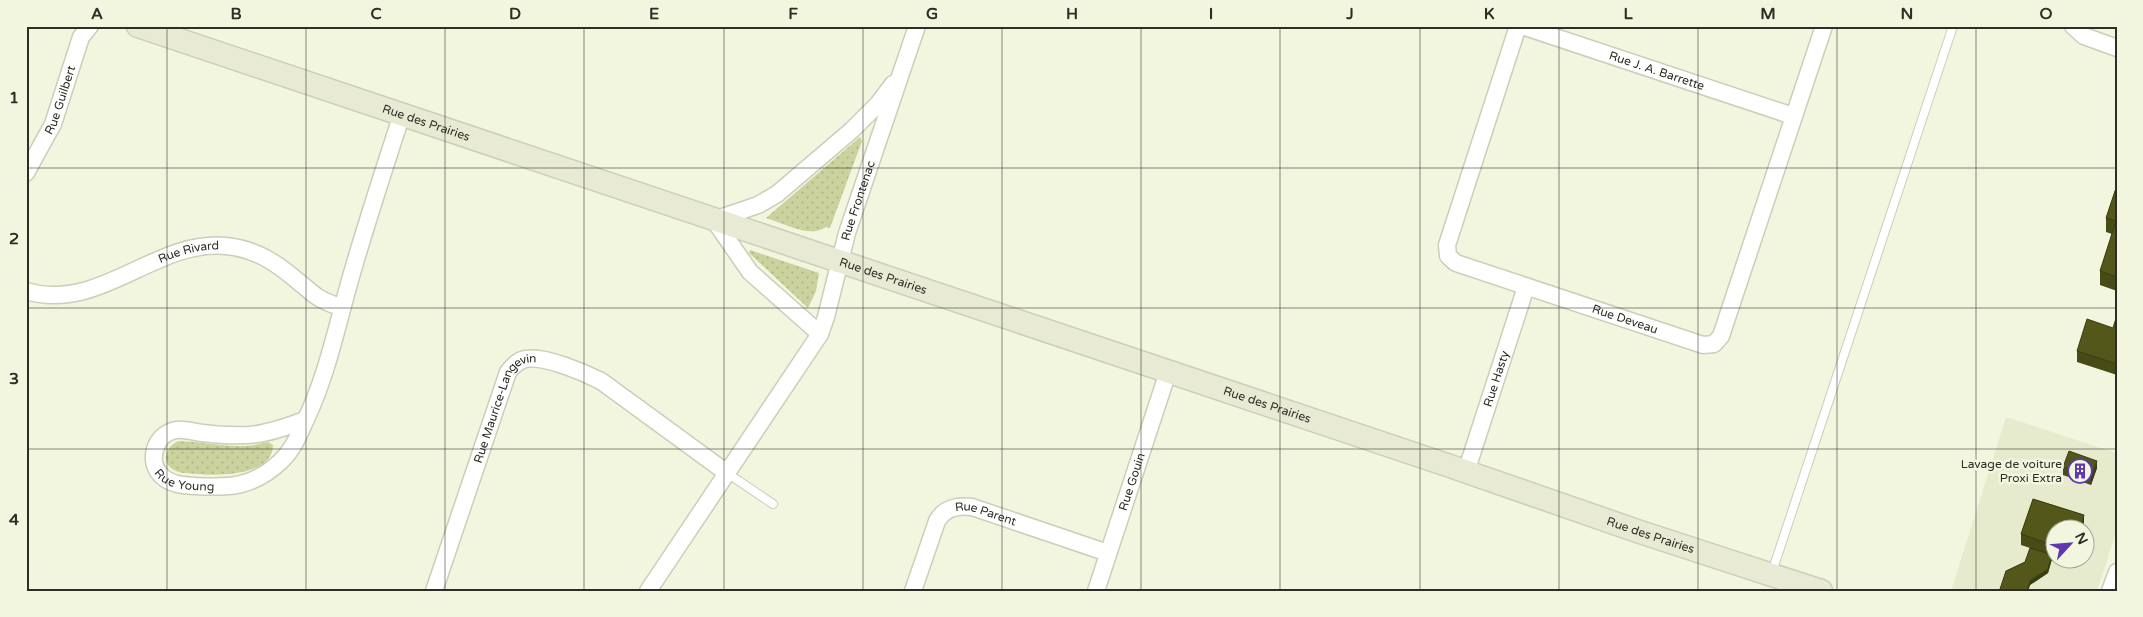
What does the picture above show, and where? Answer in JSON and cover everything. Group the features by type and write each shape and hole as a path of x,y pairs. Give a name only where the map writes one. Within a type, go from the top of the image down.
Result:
{"main road":[{"name":"Rue des Prairies","path":"138,26 1640,532 1821,591"}],"street":[{"name":"Rue Guilbert","path":"26,173 53,124 81,37 90,26"},
{"name":"Rue Frontenac","path":"648,591 820,334 847,233 916,26"},
{"name":"Rue Deveau","path":"1518,26 1447,245 1448,256 1456,263 1703,345 1714,344 1721,336 1824,26"},
{"name":"Rue J. A. Barrette","path":"1522,26 1793,116"},
{"path":"2073,26 2084,36 2117,48"},
{"path":"820,334 750,272 714,220 758,204 777,194 867,116 902,70"},
{"name":"Rue Young","path":"306,420 282,429 246,436 176,430 161,438 156,445 154,463 163,477 179,485 219,487 241,485 262,476 281,461 296,443 306,420 322,383 342,308 402,114"},
{"name":"Rue Rivard","path":"26,291 51,295 82,292 118,280 177,253 216,245 249,250 266,257 320,299 342,308"},
{"name":"Rue Hasty","path":"1466,472 1526,287"},
{"name":"Rue Maurice-Langevin","path":"434,591 508,372 519,361 527,358 542,359 594,378 613,389 727,473"},
{"name":"Rue Gouin","path":"1096,591 1168,372"},
{"name":"Rue Parent","path":"913,591 936,521 944,512 955,507 972,507 1108,553"},
{"path":"2110,591 2117,572"}],"lane":[{"path":"1771,574 1953,26"},
{"path":"727,473 772,504"}],"shaded area":[{"path":"2006,417 2117,453 2117,530 2097,591 1951,591"}],"green space":[{"path":"860,137 862,141 830,228 804,231 766,218"},
{"path":"750,250 819,273 816,291 808,308 749,253"},
{"path":"179,441 235,446 257,445 268,442 273,445 271,455 264,463 255,468 231,474 207,475 180,472 170,467 167,463 166,454 174,443"}],"building":[{"path":"2117,185 2117,277 2100,271 2116,221 2106,218"},
{"path":"2117,315 2117,364 2077,351 2087,319 2113,328"},
{"path":"2069,451 2097,461 2091,477 2063,467"},
{"path":"2033,499 2084,515 2083,520 2046,520 2046,543 2021,534"},
{"path":"2030,548 2046,553 2046,570 2030,581 2027,591 2005,591 2000,589 2006,571 2025,562"}],"place":[{"name":"Lavage de voiture Proxi Extra","path":"2080,471"}]}
